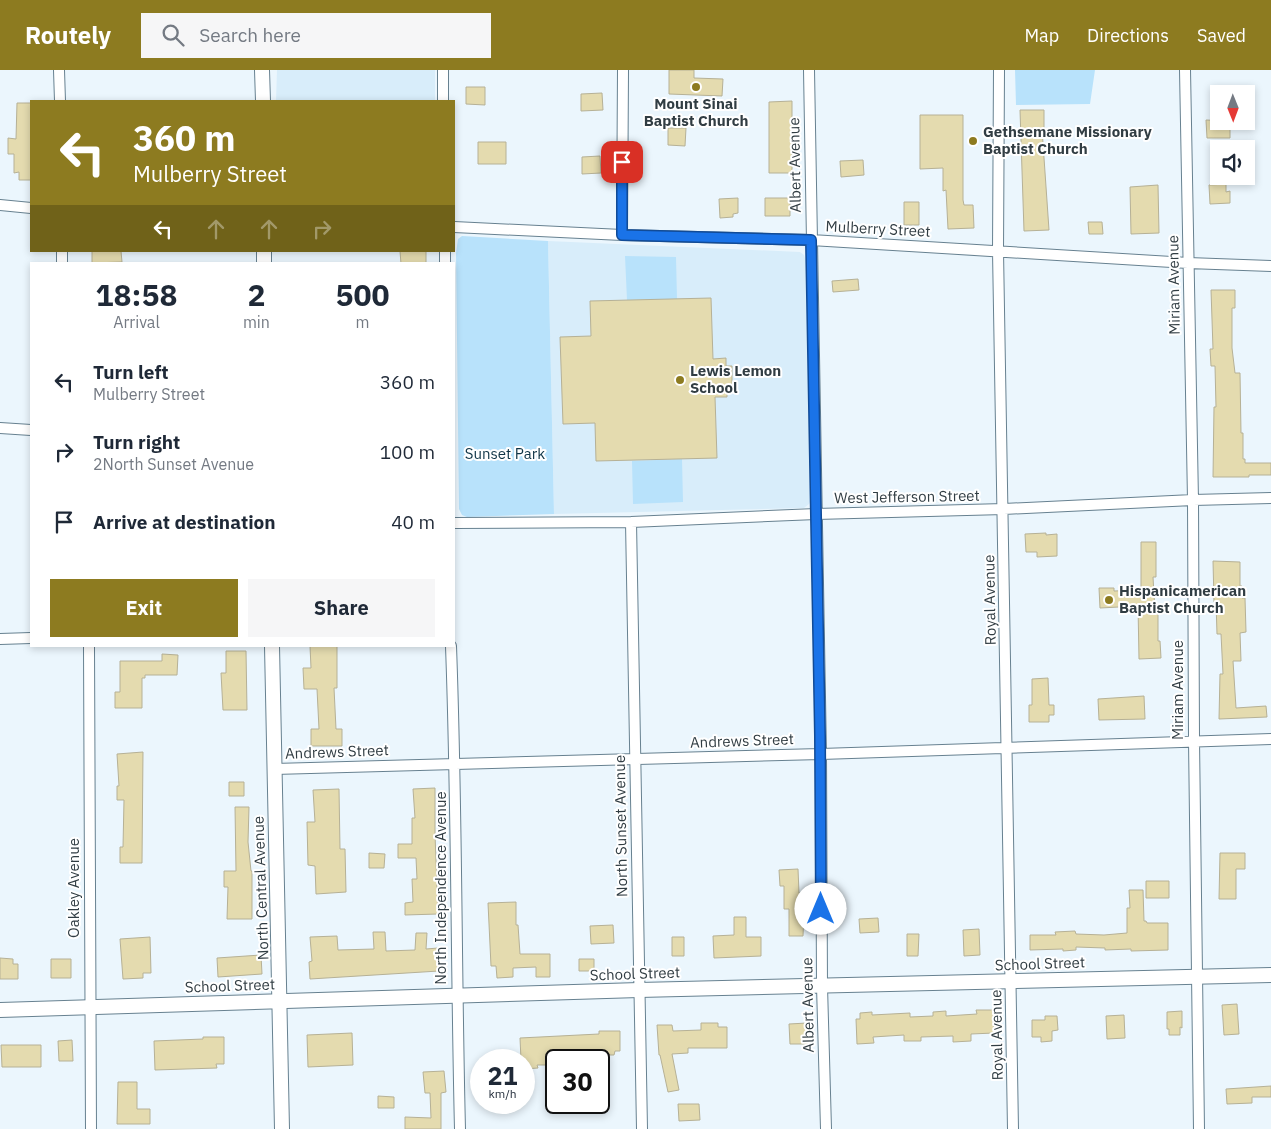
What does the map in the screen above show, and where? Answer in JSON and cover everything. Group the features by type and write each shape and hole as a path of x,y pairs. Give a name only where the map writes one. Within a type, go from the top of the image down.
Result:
{"main road":[{"path":"262,70 263,100"},
{"name":"North Central Avenue","path":"272,647 282,1129"},
{"name":"School Street","path":"0,1010 639,990 1271,975"}],"street":[{"path":"60,70 60,100"},
{"path":"443,70 443,100"},
{"path":"622,70 622,235"},
{"name":"Albert Avenue","path":"809,70 822,986 826,1129"},
{"name":"Royal Avenue","path":"999,70 998,252 1004,509 1013,1129"},
{"name":"Miriam Avenue","path":"1185,70 1193,500 1196,976 1199,1129"},
{"path":"0,205 30,208"},
{"name":"Mulberry Street","path":"455,227 622,235 811,240 1188,263 1271,266"},
{"path":"0,428 30,430"},
{"name":"West Jefferson Street","path":"455,523 631,522 1271,498"},
{"name":"North Sunset Avenue","path":"631,522 642,1129"},
{"path":"0,639 30,638"},
{"name":"Oakley Avenue","path":"88,647 91,1129"},
{"name":"North Independence Avenue","path":"451,647 455,764 460,1129"},
{"name":"Andrews Street","path":"274,769 1271,739"}],"shaded area":[{"path":"277,70 435,70 435,100 276,100"},
{"name":"Lewis Lemon School","path":"548,241 800,252 804,255 806,261 812,499 809,504 804,508 554,514"}],"green space":[{"path":"1015,70 1095,70 1090,104 1016,105"},
{"name":"Sunset Park","path":"462,236 548,241 554,514 467,517 462,515 459,509 456,253 458,239"},
{"path":"625,256 676,257 677,299 627,300"},
{"path":"682,459 683,502 633,504 632,461"}],"building":[{"name":"Mount Sinai Baptist Church","path":"669,70 694,70 694,78 723,79 722,96 669,94"},
{"path":"466,87 485,87 485,105 466,104"},
{"path":"602,93 603,110 581,111 581,94"},
{"path":"792,101 792,173 769,173 769,102"},
{"path":"17,103 30,103 30,180 19,180 19,172 14,173 14,154 8,154 8,138 16,139"},
{"path":"1020,110 1044,110 1044,129 1042,129 1049,230 1024,231"},
{"path":"920,115 963,115 963,200 964,205 973,205 974,228 948,229 946,190 943,191 943,168 920,169"},
{"path":"1206,120 1210,120 1210,130 1230,130 1230,138 1207,138"},
{"path":"668,128 686,128 685,146 668,145"},
{"path":"478,142 506,142 506,164 478,164"},
{"path":"600,156 601,173 582,174 582,157"},
{"path":"863,160 864,175 841,177 840,161"},
{"path":"1158,185 1159,233 1131,234 1130,187"},
{"path":"1209,185 1226,185 1226,192 1230,191 1230,203 1210,204"},
{"path":"738,198 738,213 733,214 733,217 720,218 719,199"},
{"path":"765,198 790,198 790,216 765,216"},
{"path":"904,202 919,202 919,225 904,225"},
{"path":"1088,222 1102,222 1103,234 1089,234"},
{"path":"92,252 121,252 122,262 92,262"},
{"path":"400,252 426,252 426,262 401,262"},
{"path":"858,279 859,290 833,292 832,281"},
{"path":"1211,290 1235,290 1235,308 1232,308 1232,348 1235,373 1240,373 1243,459 1245,459 1245,463 1271,463 1271,475 1213,477 1214,407 1216,407 1215,366 1211,366 1210,349 1213,349"},
{"path":"711,298 713,359 726,358 726,366 732,366 732,388 727,388 727,397 715,397 717,458 596,461 595,423 563,424 560,337 591,336 590,301"},
{"path":"1046,533 1046,535 1057,534 1057,556 1037,557 1037,552 1026,552 1025,534"},
{"path":"1141,542 1156,542 1156,577 1153,577 1155,612 1158,612 1158,641 1160,641 1161,658 1139,659 1138,606 1100,608 1099,588 1114,588 1114,591 1141,590"},
{"path":"1213,561 1240,562 1240,586 1242,586 1242,598 1245,598 1246,632 1240,633 1241,661 1233,661 1236,708 1266,706 1267,717 1219,719 1220,674 1223,674 1221,634 1217,634 1216,602 1214,602"},
{"path":"310,647 337,647 337,688 334,688 336,729 342,729 342,746 311,746 311,729 319,729 317,689 304,689 303,668 311,668"},
{"path":"226,651 246,651 247,710 223,710 221,673 226,673"},
{"path":"162,654 178,655 177,675 145,675 145,678 142,678 142,708 115,708 115,692 120,692 120,661 162,661"},
{"path":"1048,678 1049,705 1054,705 1054,715 1049,715 1049,722 1029,722 1029,705 1032,705 1032,679"},
{"path":"1144,696 1145,719 1099,720 1098,699"},
{"path":"143,752 142,863 120,863 120,847 123,847 124,800 117,800 117,786 119,786 117,754"},
{"path":"229,782 244,782 244,796 229,796"},
{"path":"435,788 438,914 405,915 405,903 413,902 412,879 417,879 416,858 398,858 398,844 412,844 412,818 415,818 413,789"},
{"path":"339,789 340,849 345,849 346,892 316,894 315,866 308,865 307,822 315,822 313,790"},
{"path":"235,807 249,807 248,842 252,871 252,919 227,919 228,887 224,887 224,871 236,871"},
{"path":"369,853 385,854 384,868 369,868"},
{"path":"1220,853 1245,853 1245,869 1236,869 1236,899 1219,899"},
{"path":"798,869 799,893 802,893 804,914 803,936 789,936 789,909 784,909 784,886 780,886 779,870"},
{"path":"1146,881 1169,881 1169,898 1146,898"},
{"path":"1129,890 1143,890 1144,921 1147,923 1168,923 1168,950 1131,951 1131,949 1105,950 1105,948 1076,947 1076,950 1063,951 1063,949 1030,950 1030,935 1056,935 1055,932 1075,931 1076,934 1104,935 1127,933 1127,908 1130,908"},
{"path":"516,902 516,925 518,925 520,954 550,954 550,977 536,977 536,967 513,968 513,977 497,978 496,966 491,966 488,903"},
{"path":"734,917 746,917 746,937 761,937 761,956 714,958 713,936 734,935"},
{"path":"878,918 879,932 860,933 859,919"},
{"path":"613,925 614,943 591,944 590,926"},
{"path":"979,929 980,955 964,956 963,930"},
{"path":"373,932 385,932 386,951 415,950 416,933 427,933 426,949 438,948 439,971 310,979 309,962 312,961 310,937 337,936 338,950 374,949"},
{"path":"907,934 919,934 918,956 907,956"},
{"path":"150,937 151,973 143,973 143,978 123,979 120,939"},
{"path":"672,937 684,937 684,956 672,956"},
{"path":"261,955 262,974 218,977 217,958"},
{"path":"0,958 13,959 13,964 18,964 18,979 0,979"},
{"path":"51,959 71,959 71,978 51,978"},
{"path":"579,959 594,959 594,971 579,971"},
{"path":"1237,1004 1239,1034 1224,1035 1222,1005"},
{"path":"976,1010 993,1010 994,1033 971,1034 971,1041 953,1042 953,1036 921,1037 921,1041 904,1041 904,1035 873,1037 874,1043 857,1044 856,1019 860,1019 860,1013 872,1012 872,1015 910,1013 910,1017 933,1016 933,1012 946,1011 946,1016 977,1014"},
{"path":"1182,1011 1180,1035 1169,1035 1167,1012"},
{"path":"1124,1015 1125,1038 1107,1039 1106,1016"},
{"path":"1045,1016 1057,1016 1058,1030 1052,1031 1052,1041 1041,1042 1041,1037 1032,1037 1032,1020 1045,1020"},
{"path":"701,1023 718,1023 718,1027 727,1027 727,1048 688,1048 688,1053 672,1054 679,1090 668,1092 659,1055 657,1025 672,1025 673,1031 701,1030"},
{"path":"807,1023 808,1044 790,1044 789,1024"},
{"path":"599,1031 620,1031 620,1051 615,1051 614,1055 610,1055 610,1049 545,1049 545,1065 537,1065 538,1068 535,1068 535,1049 520,1049 520,1038 599,1034"},
{"path":"352,1033 353,1065 308,1067 307,1035"},
{"path":"203,1037 224,1037 224,1064 216,1064 217,1068 155,1070 154,1041 203,1039"},
{"path":"72,1040 73,1061 59,1061 58,1041"},
{"path":"1,1045 41,1045 41,1067 2,1067"},
{"path":"444,1071 446,1092 441,1093 441,1129 405,1129 405,1117 431,1118 430,1093 425,1093 423,1072"},
{"path":"118,1082 137,1082 137,1109 150,1109 150,1124 117,1124"},
{"path":"1271,1086 1271,1097 1252,1097 1252,1103 1227,1104 1226,1089"},
{"path":"378,1096 394,1097 394,1108 378,1108"},
{"path":"678,1104 699,1104 700,1120 679,1121"}],"place":[{"name":"Mount Sinai Baptist Church","path":"696,87"},
{"name":"Gethsemane Missionary Baptist Church","path":"973,141"},
{"name":"Lewis Lemon School","path":"680,380"},
{"name":"Hispanicamerican Baptist Church","path":"1109,600"}],"route":[{"path":"622,162 622,235 811,240 820,736 821,909"}]}
